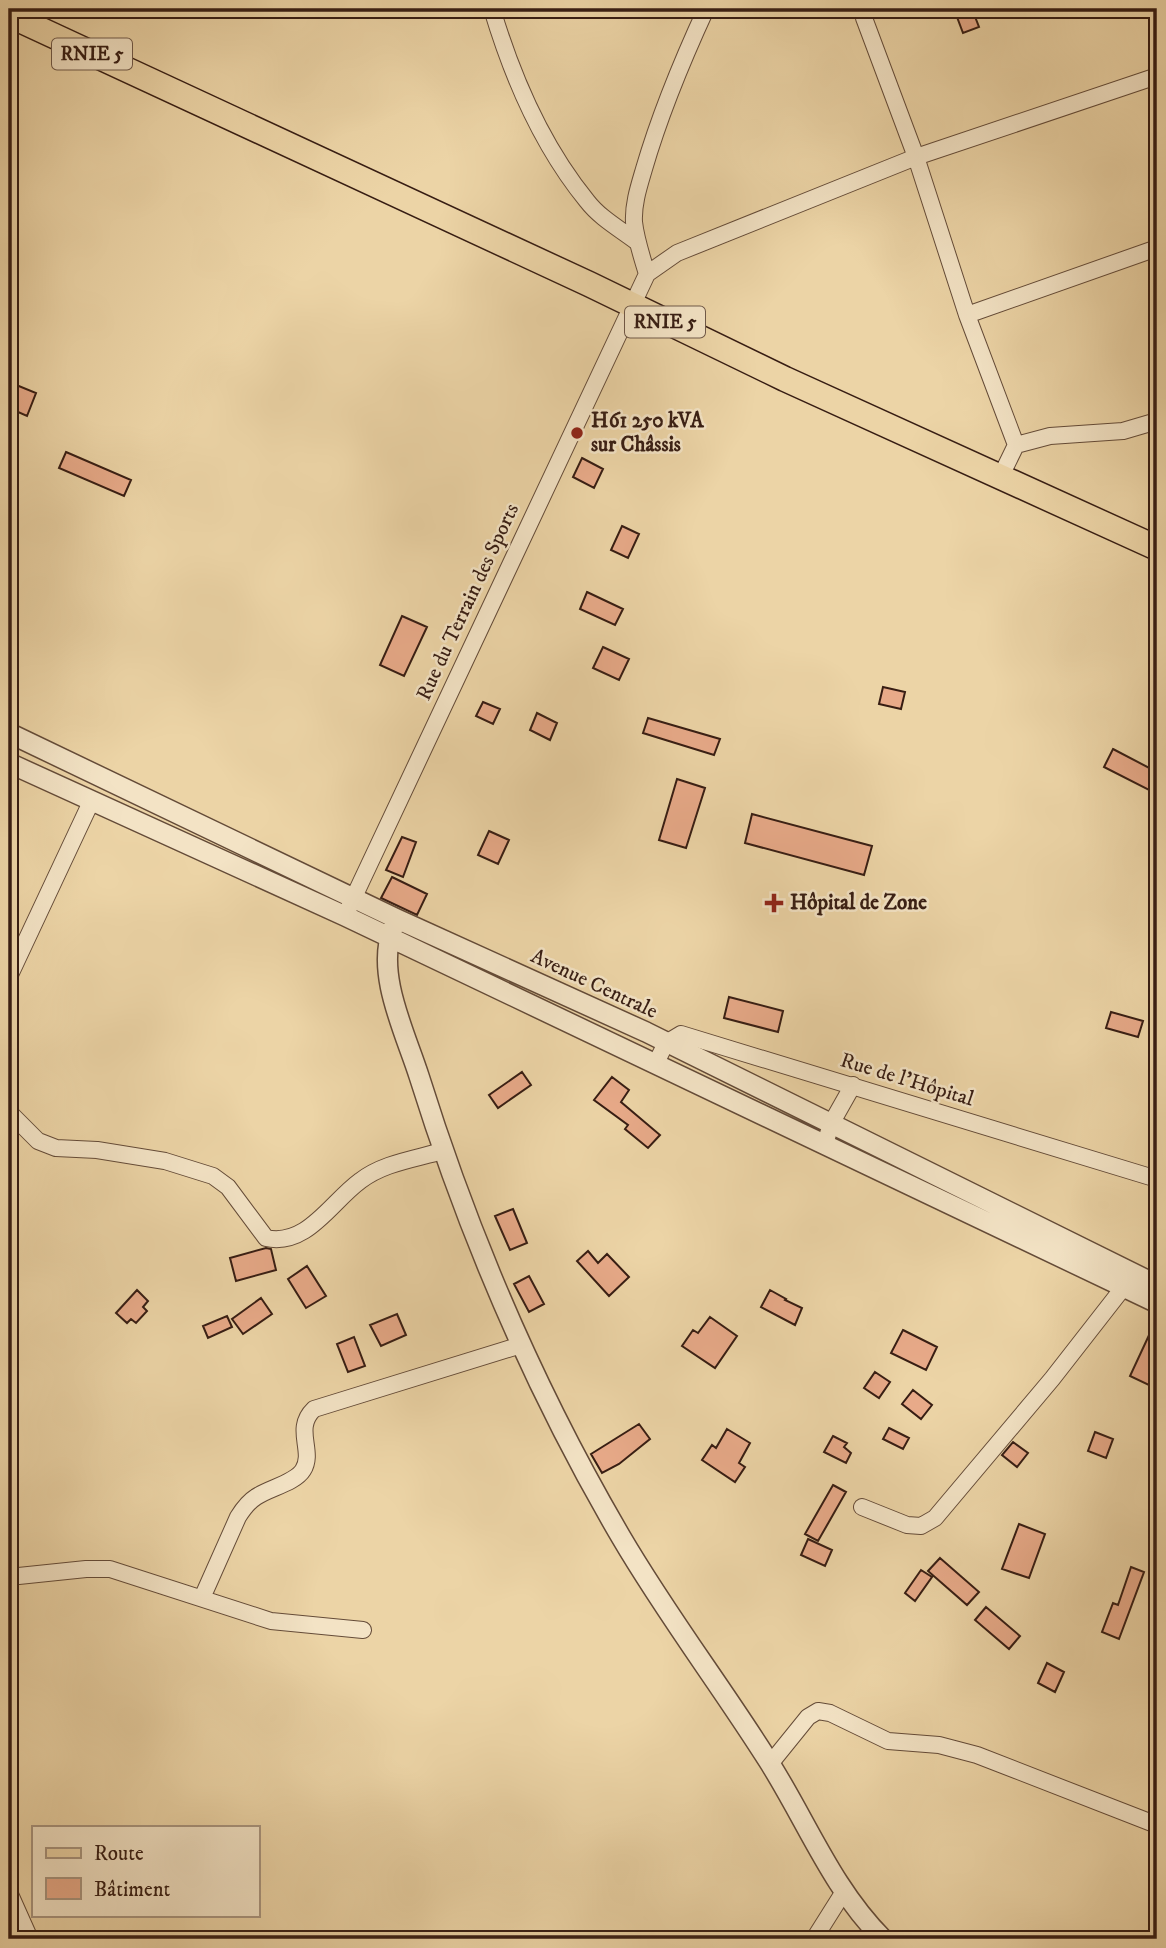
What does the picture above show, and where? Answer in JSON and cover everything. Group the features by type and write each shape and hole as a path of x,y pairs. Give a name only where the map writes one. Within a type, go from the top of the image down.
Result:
{"main road":[{"name":"RNIE 5","path":"9,15 1000,478 1157,548"}],"street":[{"path":"492,9 522,96 553,150 587,201 602,217 637,242"},
{"path":"706,9 679,69 637,193 634,220 637,242 647,274 677,253 916,157 1157,76"},
{"path":"864,9 864,18 916,157 968,315 1016,445 1000,478"},
{"path":"968,315 1157,248"},
{"name":"Rue du Terrain des Sports","path":"345,916 647,274"},
{"path":"1016,445 1050,436 1123,431 1157,421"},
{"name":"Avenue Centrale","path":"9,733 397,919 666,1043 831,1124 1129,1281 1157,1303"},
{"name":"Avenue Centrale","path":"9,763 91,803 345,916 825,1144 1129,1281 1157,1285"},
{"path":"9,977 91,803"},
{"path":"397,919 389,938 387,977 442,1151 521,1345 584,1472 623,1540 770,1763 843,1893 883,1939"},
{"name":"Rue de l'Hôpital","path":"666,1043 681,1034 1157,1179"},
{"path":"656,1063 666,1043"},
{"path":"825,1144 831,1124 853,1085"},
{"path":"9,1112 22,1128 38,1141 56,1148 97,1150 165,1161 213,1176 228,1187 266,1238 279,1241 296,1236 314,1224 360,1181 378,1170 442,1151"},
{"path":"862,1507 907,1525 921,1526 935,1518 1052,1379 1129,1281"},
{"path":"202,1598 245,1506 254,1498 301,1474 306,1465 304,1423 314,1409 521,1345"},
{"path":"9,1577 110,1569 271,1621 363,1630"},
{"path":"770,1763 808,1717 818,1712 830,1713 877,1738 955,1748 1157,1825"},
{"path":"9,1892 30,1939"},
{"path":"814,1939 843,1893"}],"building":[{"path":"954,9 972,9 979,27 963,33"},
{"path":"9,382 36,393 27,416 9,408"},
{"path":"66,452 131,480 124,496 59,468"},
{"path":"582,458 603,469 594,488 573,477"},
{"path":"622,526 639,534 628,558 611,550"},
{"path":"587,592 623,609 615,625 580,609"},
{"path":"402,616 427,627 404,676 380,665"},
{"path":"603,647 629,659 619,680 593,668"},
{"path":"883,687 905,692 901,709 879,704"},
{"path":"483,702 500,709 493,724 476,716"},
{"path":"537,713 557,723 550,740 530,730"},
{"path":"648,718 720,739 714,755 643,733"},
{"path":"1113,749 1157,772 1149,790 1104,767"},
{"path":"677,779 705,788 686,848 659,840"},
{"path":"752,814 872,846 864,875 745,843"},
{"path":"489,831 509,840 498,864 478,855"},
{"path":"402,837 416,842 403,877 386,870"},
{"path":"392,877 427,894 417,915 381,898"},
{"path":"729,997 783,1011 778,1032 724,1018"},
{"path":"1111,1012 1143,1021 1138,1037 1106,1028"},
{"path":"522,1072 531,1085 498,1108 489,1095"},
{"path":"612,1077 629,1090 621,1102 660,1135 648,1148 625,1129 628,1125 594,1100"},
{"path":"513,1209 527,1243 510,1250 495,1216"},
{"path":"271,1249 276,1270 236,1281 230,1258"},
{"path":"588,1251 598,1263 607,1254 629,1277 609,1296 577,1261"},
{"path":"307,1266 326,1296 306,1308 288,1279"},
{"path":"529,1276 544,1304 529,1312 514,1284"},
{"path":"137,1290 148,1301 143,1307 147,1311 136,1323 131,1319 127,1323 116,1313"},
{"path":"770,1290 802,1308 795,1325 761,1307"},
{"path":"261,1298 272,1314 243,1334 232,1319"},
{"path":"397,1314 406,1335 381,1346 370,1325"},
{"path":"227,1316 232,1327 208,1338 203,1326"},
{"path":"710,1317 737,1336 715,1368 682,1346 693,1330 698,1333"},
{"path":"1157,1318 1157,1378 1153,1387 1130,1376"},
{"path":"903,1330 937,1347 926,1370 891,1353"},
{"path":"354,1337 365,1366 348,1372 337,1344"},
{"path":"875,1372 890,1382 879,1398 864,1388"},
{"path":"913,1390 932,1405 921,1419 902,1404"},
{"path":"639,1424 650,1439 619,1464 602,1473 591,1454"},
{"path":"889,1428 909,1438 903,1449 883,1439"},
{"path":"727,1429 750,1443 739,1463 745,1467 735,1482 702,1460 712,1445 716,1448"},
{"path":"1095,1432 1113,1439 1106,1458 1088,1451"},
{"path":"833,1436 847,1443 844,1447 851,1453 846,1463 824,1452"},
{"path":"1013,1442 1028,1453 1017,1467 1002,1455"},
{"path":"833,1485 846,1492 818,1541 805,1534"},
{"path":"1019,1524 1045,1534 1029,1578 1002,1569"},
{"path":"808,1539 832,1550 825,1566 801,1555"},
{"path":"940,1558 979,1592 967,1605 928,1571"},
{"path":"1131,1567 1144,1572 1119,1639 1102,1632 1113,1603 1118,1605"},
{"path":"921,1570 932,1577 915,1601 905,1593"},
{"path":"986,1607 1020,1636 1009,1649 975,1620"},
{"path":"1047,1663 1064,1672 1055,1692 1038,1683"}],"place":[{"name":"H61 250 kVA sur Châssis","path":"577,433"},
{"name":"Hôpital de Zone","path":"774,903"}]}
